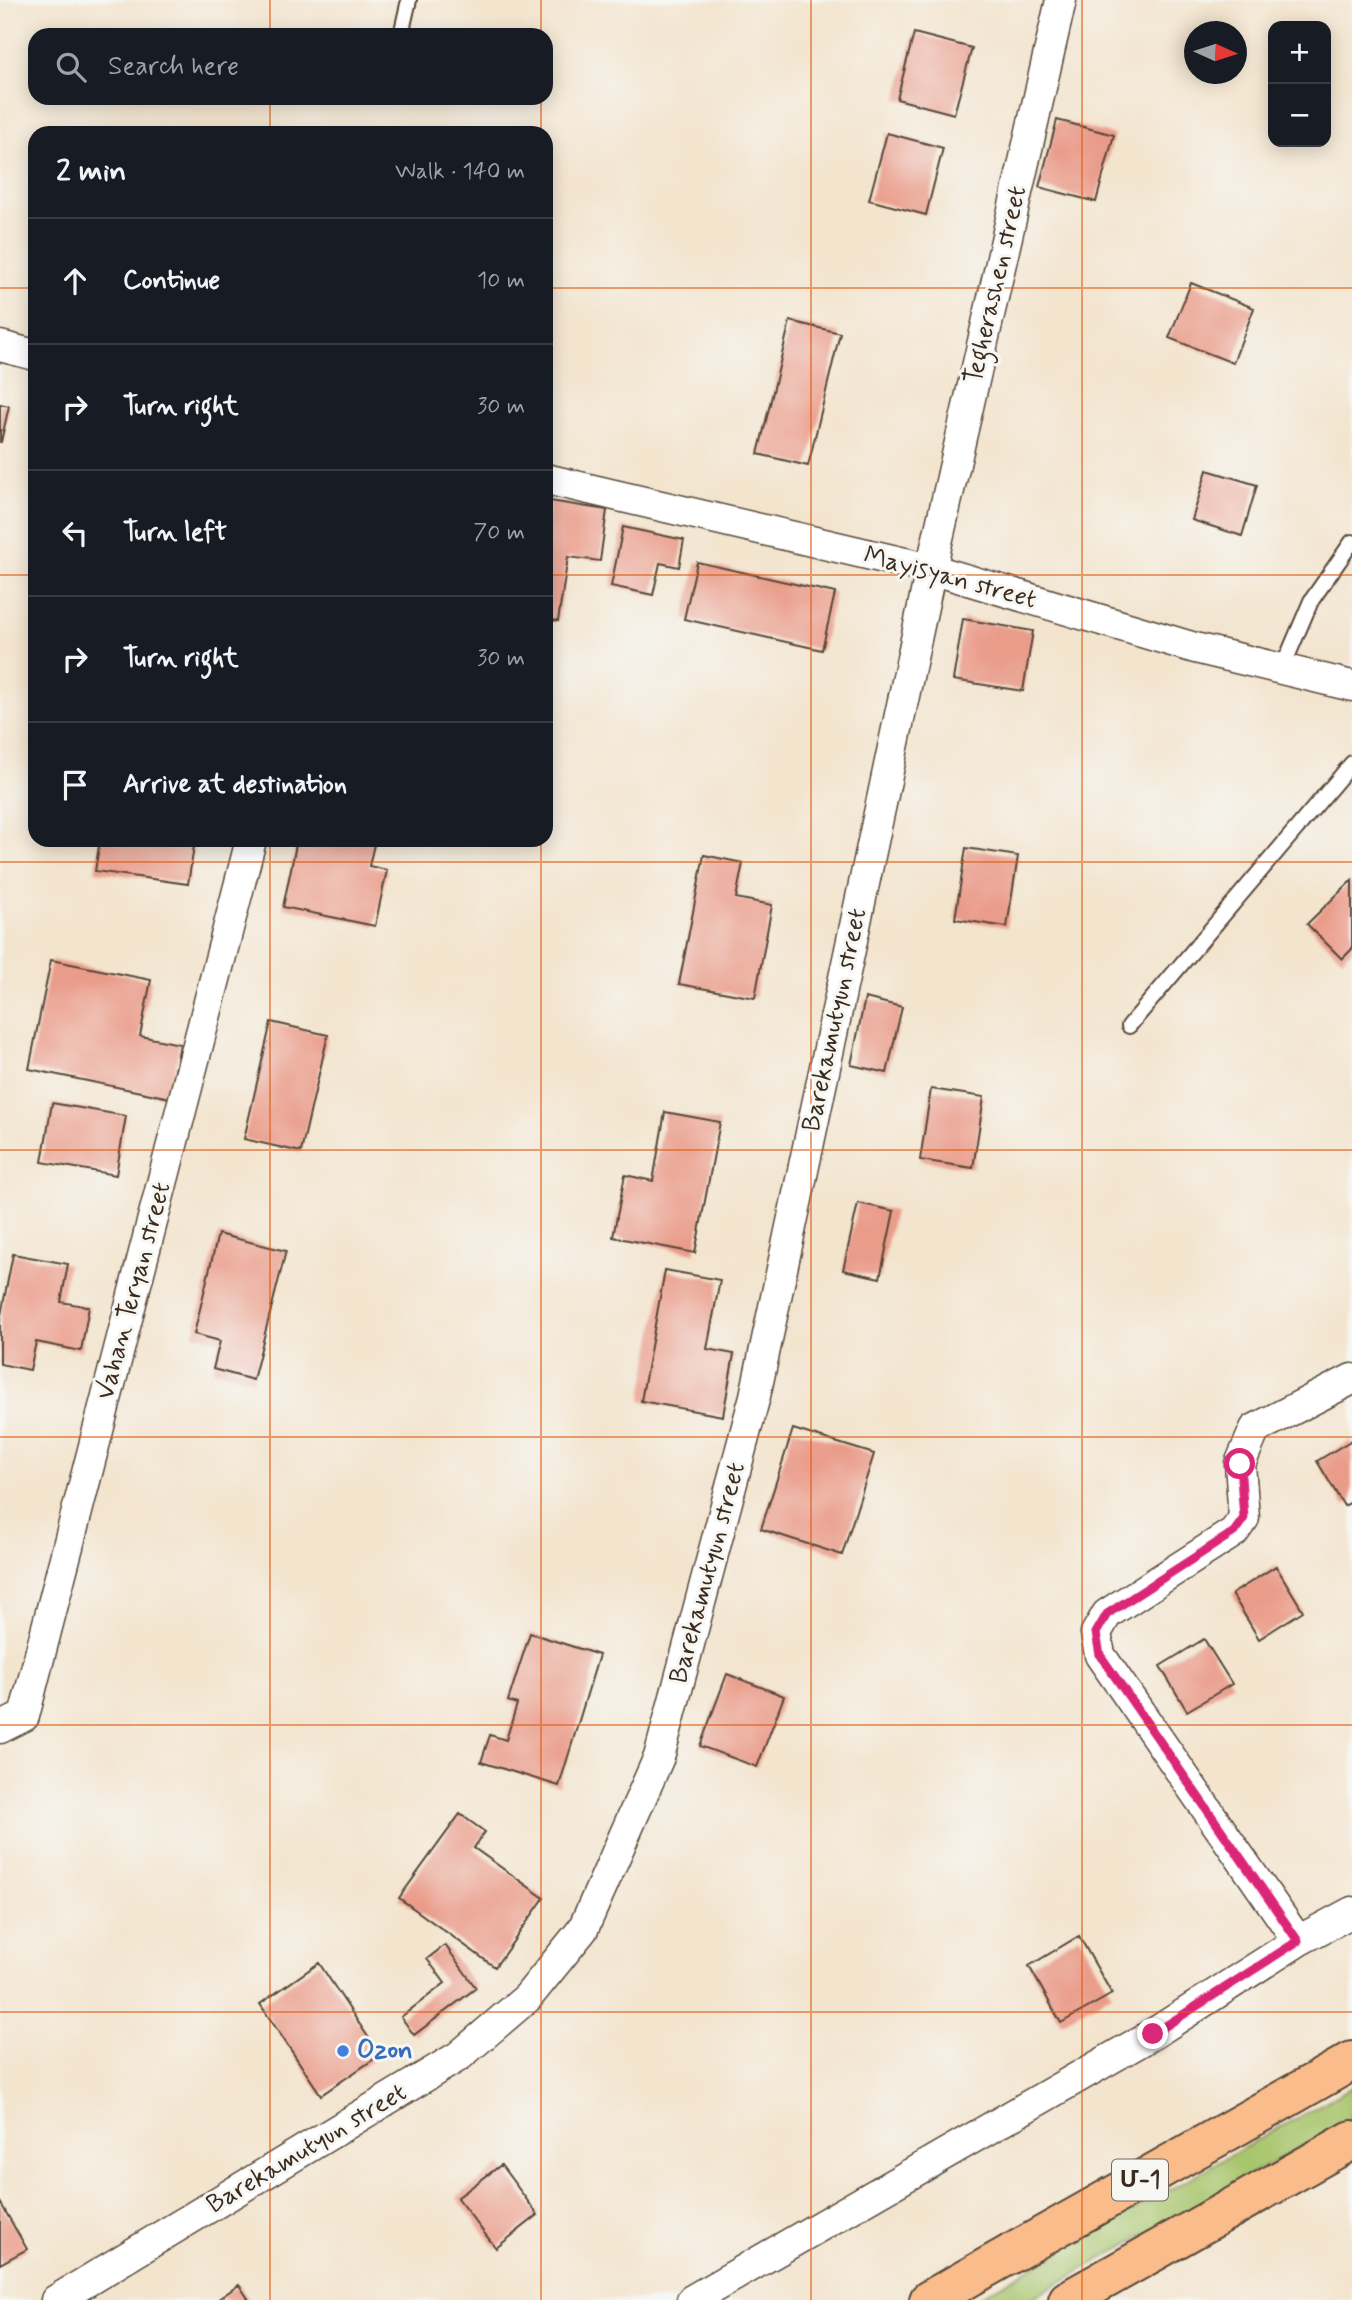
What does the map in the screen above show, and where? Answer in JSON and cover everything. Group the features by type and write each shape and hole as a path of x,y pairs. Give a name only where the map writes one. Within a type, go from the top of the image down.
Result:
{"highway":[{"name":"Մ-1","path":"929,2300 1352,2061"},
{"name":"Մ-1","path":"1068,2300 1352,2140"}],"street":[{"name":"Tegherashen street","path":"931,569 1061,0"},
{"path":"0,346 28,353"},
{"name":"Mayisyan street","path":"553,481 931,569 1195,648 1352,686"},
{"name":"Barekamutyun street","path":"56,2300 459,2056 527,1998 583,1929 659,1758 755,1396 931,569"},
{"name":"Vahan Teryan street","path":"0,1728 24,1716 249,847"},
{"path":"1298,1941 1100,1655 1096,1633 1107,1614 1234,1532 1244,1518 1240,1464 1255,1429 1352,1379"},
{"path":"692,2300 1153,2034 1298,1941 1352,1912"}],"lane":[{"path":"403,26 410,0"},
{"path":"1282,669 1311,601 1352,542"},
{"path":"1129,1026 1352,763"}],"green space":[{"path":"1352,2087 1352,2118 1028,2300 974,2300"}],"building":[{"path":"914,33 972,48 954,114 897,99"},
{"path":"1057,120 1114,135 1096,202 1039,187"},
{"path":"887,133 943,148 926,215 869,200"},
{"path":"1191,283 1254,308 1233,363 1169,338"},
{"path":"790,321 840,333 808,466 758,454"},
{"path":"0,404 9,406 1,442 0,442"},
{"path":"1207,470 1257,485 1242,536 1192,520"},
{"path":"553,501 607,510 600,561 568,557 558,621 553,620"},
{"path":"623,527 684,540 679,567 660,563 653,595 611,586"},
{"path":"697,562 835,593 822,650 684,619"},
{"path":"963,619 1033,631 1023,691 953,680"},
{"path":"99,847 194,847 188,884 95,871"},
{"path":"296,847 373,847 369,866 387,870 375,926 283,907"},
{"path":"966,848 1018,856 1007,927 955,919"},
{"path":"704,855 743,863 736,898 772,905 755,998 679,984"},
{"path":"1352,880 1352,949 1342,959 1307,924"},
{"path":"51,960 151,980 140,1036 180,1044 170,1098 29,1069"},
{"path":"865,998 902,1007 887,1073 851,1065"},
{"path":"271,1022 328,1035 301,1152 244,1139"},
{"path":"931,1089 984,1097 973,1168 920,1160"},
{"path":"52,1103 126,1116 116,1175 42,1162"},
{"path":"665,1112 720,1122 695,1253 613,1237 625,1175 653,1181"},
{"path":"858,1203 894,1211 880,1278 843,1270"},
{"path":"218,1234 286,1251 253,1380 213,1369 220,1341 194,1334"},
{"path":"13,1254 68,1264 61,1302 89,1307 81,1351 36,1342 30,1370 0,1364 0,1320"},
{"path":"665,1270 720,1280 707,1349 734,1354 723,1416 641,1401"},
{"path":"793,1429 874,1454 842,1555 761,1529"},
{"path":"1352,1440 1352,1502 1344,1506 1317,1461"},
{"path":"1276,1566 1303,1611 1259,1639 1232,1594"},
{"path":"530,1633 599,1655 559,1786 481,1762 490,1735 506,1740 517,1704 508,1701"},
{"path":"1204,1639 1232,1684 1187,1711 1160,1666"},
{"path":"727,1674 784,1696 757,1767 700,1746"},
{"path":"460,1814 485,1832 474,1848 544,1898 495,1967 399,1898"},
{"path":"1079,1936 1112,1994 1061,2023 1029,1966"},
{"path":"445,1945 476,1988 414,2035 401,2017 445,1983 427,1959"},
{"path":"319,1963 380,2055 321,2095 260,2004"},
{"path":"501,2165 538,2215 496,2248 457,2198"},
{"path":"0,2202 27,2249 0,2264"},
{"path":"239,2285 249,2300 217,2300"}],"place":[{"name":"Ozon","path":"343,2051"}],"route":[{"path":"1153,2034 1298,1941 1100,1655 1096,1633 1107,1614 1234,1532 1244,1518 1240,1464"}]}
